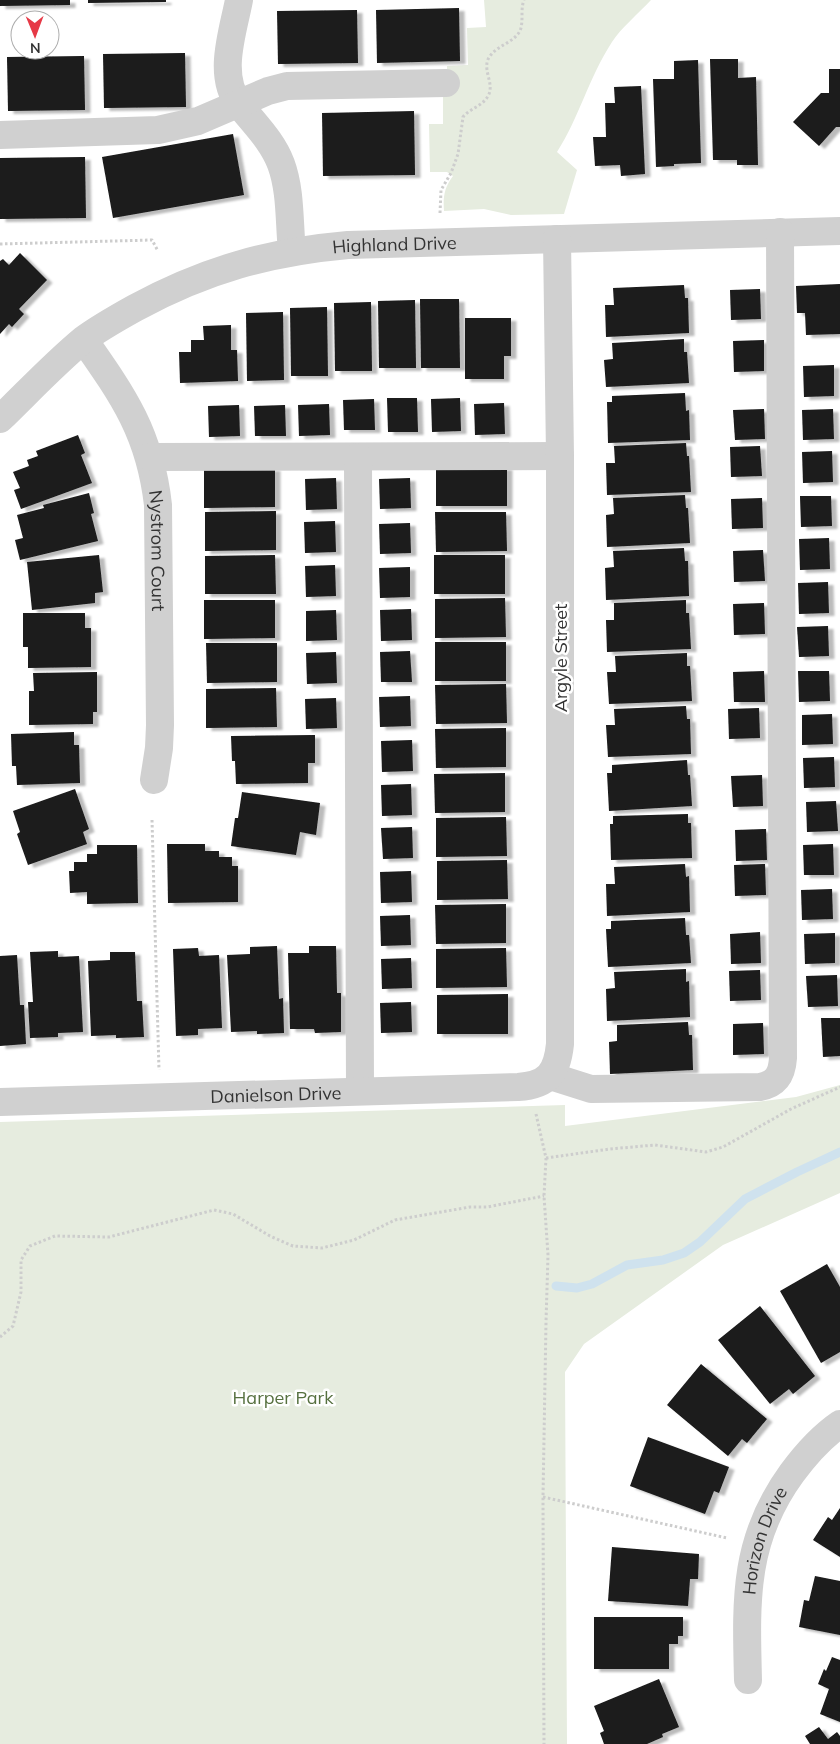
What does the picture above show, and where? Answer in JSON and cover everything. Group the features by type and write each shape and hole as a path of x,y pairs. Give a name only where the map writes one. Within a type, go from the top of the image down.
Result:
{"street":[{"path":"239,0 228,54 228,68 233,93 239,104 264,134 281,164 286,188 292,251"},
{"path":"0,135 158,130 198,121 268,91 292,86 446,83"},
{"name":"Highland Drive","path":"0,418 84,340 110,322 182,284 218,270 292,251 348,245 840,231"},
{"path":"543,1080 590,1089 755,1088 772,1083 777,1079 782,1070 780,232"},
{"name":"Argyle Street","path":"543,1080 558,1057 560,1044 560,456 557,239"},
{"name":"Nystrom Court","path":"84,340 129,407 150,456 157,497 160,725 159,748 154,780"},
{"path":"150,456 560,456"},
{"path":"358,457 360,1091"},
{"name":"Danielson Drive","path":"0,1102 518,1087 543,1080"},
{"name":"Horizon Drive","path":"748,1680 747,1598 757,1538 782,1486 819,1440 840,1424"}],"path":[{"path":"440,214 442,190 458,154 463,117 480,105 489,94 490,88 486,68 488,61 490,56 514,38 520,30 524,0"},
{"path":"0,244 152,240 158,251"},
{"path":"152,820 158,1098"},
{"path":"543,1080 534,1106 546,1158 544,1196 548,1255 543,1497 544,1744"},
{"path":"546,1158 655,1145 706,1152 723,1147 791,1109 840,1087"},
{"path":"0,1337 12,1326 22,1292 21,1260 30,1246 55,1236 109,1237 214,1210 233,1214 270,1236 294,1246 322,1248 354,1240 395,1220 470,1207 488,1207 544,1196"},
{"path":"543,1497 727,1538"}],"green space":[{"path":"484,0 651,0 612,42 557,152 577,170 564,214 511,215 484,209 444,211 445,193 453,176 447,172 430,172 429,124 443,124 443,97 447,97 447,66 468,65 467,28 486,27"},
{"name":"Harper Park","path":"840,1085 840,1193 723,1245 584,1344 565,1372 567,1744 0,1744 0,1122 565,1105 565,1126 796,1097"}],"building":[{"path":"0,0 70,0 70,5 0,6"},
{"path":"88,0 166,0 166,2 88,3"},
{"path":"459,8 460,61 377,63 376,10"},
{"path":"357,10 358,63 278,64 277,11"},
{"path":"185,53 186,107 104,108 103,54"},
{"path":"60,56 84,56 85,110 8,111 7,57 10,57 10,60 60,60"},
{"path":"710,59 738,59 738,78 756,77 758,165 737,165 737,160 713,160"},
{"path":"698,60 701,163 656,167 653,79 674,79 674,61"},
{"path":"829,69 840,69 840,127 836,127 819,146 793,122 821,93 829,93"},
{"path":"641,86 645,174 621,176 620,165 595,166 593,137 606,137 605,103 615,103 614,87"},
{"path":"414,111 415,175 323,176 322,113"},
{"path":"233,134 244,195 113,218 102,157"},
{"path":"85,157 86,218 0,219 0,158"},
{"path":"20,253 47,280 19,309 24,314 12,327 9,324 0,334 0,261 3,259 9,265"},
{"path":"840,284 840,334 806,335 805,313 797,313 796,286"},
{"path":"684,285 685,298 688,298 689,333 606,337 605,305 614,305 613,288"},
{"path":"760,289 761,319 731,320 730,290"},
{"path":"420,299 459,299 460,368 421,368"},
{"path":"415,300 416,368 379,368 378,301"},
{"path":"371,302 372,371 335,371 334,303"},
{"path":"327,307 328,376 291,376 290,308"},
{"path":"283,312 284,380 247,381 246,313"},
{"path":"465,318 511,318 511,356 504,356 504,379 465,379"},
{"path":"231,325 231,350 237,350 238,381 180,383 179,352 191,352 191,340 204,340 203,326"},
{"path":"684,339 684,352 687,352 689,383 606,387 604,360 613,359 612,343"},
{"path":"764,340 764,371 734,372 733,341"},
{"path":"834,365 834,396 804,397 803,366"},
{"path":"685,393 686,411 689,410 690,440 608,443 607,402 612,402 612,396"},
{"path":"387,398 417,398 418,432 388,432"},
{"path":"460,398 461,431 432,432 431,399"},
{"path":"374,399 375,430 344,430 343,400"},
{"path":"504,403 505,434 475,435 474,404"},
{"path":"329,404 330,435 299,436 298,405"},
{"path":"239,405 240,436 209,437 208,406"},
{"path":"285,405 286,436 255,436 254,406"},
{"path":"764,409 765,439 735,440 733,410"},
{"path":"833,409 834,439 803,440 802,410"},
{"path":"78,435 85,453 81,455 92,483 21,509 14,490 20,488 13,472 29,466 27,460 38,456 36,451"},
{"path":"686,443 687,456 689,456 691,492 607,495 606,463 615,463 614,446"},
{"path":"760,446 762,476 731,477 730,447"},
{"path":"832,451 833,482 803,483 802,452"},
{"path":"507,467 507,506 436,506 436,468"},
{"path":"275,468 275,507 204,508 204,469"},
{"path":"336,478 337,509 306,510 305,479"},
{"path":"410,478 411,508 380,509 379,479"},
{"path":"89,493 94,513 91,514 98,541 20,560 15,540 23,538 17,515 44,508 43,505"},
{"path":"685,495 686,508 688,508 690,543 607,547 606,515 614,514 613,498"},
{"path":"800,496 831,496 832,526 801,527"},
{"path":"762,498 763,528 732,529 731,499"},
{"path":"276,511 276,550 205,551 205,512"},
{"path":"435,512 506,512 507,551 436,552"},
{"path":"335,521 336,552 305,553 304,522"},
{"path":"410,523 411,553 380,554 379,524"},
{"path":"829,538 830,569 800,570 799,539"},
{"path":"684,548 685,561 688,561 689,596 606,600 605,568 614,567 613,551"},
{"path":"763,550 765,581 734,582 733,551"},
{"path":"99,555 103,592 95,593 95,603 32,610 27,562"},
{"path":"275,555 276,594 205,594 205,556"},
{"path":"434,555 505,555 505,594 434,594"},
{"path":"335,565 336,596 306,597 305,566"},
{"path":"410,567 410,597 380,598 379,568"},
{"path":"828,582 829,613 799,614 798,583"},
{"path":"505,598 506,637 435,638 435,599"},
{"path":"204,600 275,600 275,638 204,639"},
{"path":"686,600 686,613 689,613 691,649 607,652 606,620 614,620 614,603"},
{"path":"764,603 765,634 734,635 733,604"},
{"path":"411,609 412,640 381,641 380,610"},
{"path":"336,610 337,640 306,641 306,611"},
{"path":"23,613 85,613 85,628 91,628 91,667 28,668 28,647 23,647"},
{"path":"828,626 829,656 799,657 797,627"},
{"path":"435,642 506,642 506,681 435,681"},
{"path":"206,643 277,643 277,682 207,683"},
{"path":"410,651 412,682 381,682 380,652"},
{"path":"336,652 337,683 307,684 306,653"},
{"path":"687,653 687,666 690,666 692,701 609,704 607,672 616,672 615,656"},
{"path":"764,671 765,702 734,702 733,672"},
{"path":"798,671 829,671 830,701 799,702"},
{"path":"97,672 97,712 93,712 93,724 29,725 29,691 34,691 33,673"},
{"path":"506,684 507,723 436,724 435,685"},
{"path":"276,688 277,727 206,728 206,689"},
{"path":"410,696 411,726 380,727 379,697"},
{"path":"336,698 337,728 306,729 305,699"},
{"path":"686,706 687,719 690,719 691,754 608,757 606,725 615,725 614,709"},
{"path":"759,708 760,738 729,739 728,709"},
{"path":"832,714 833,744 802,745 802,715"},
{"path":"506,728 506,767 436,768 435,729"},
{"path":"74,732 74,745 79,745 80,783 17,785 16,766 12,766 11,734"},
{"path":"315,735 315,763 308,763 308,783 236,784 235,761 232,761 231,736"},
{"path":"412,740 413,771 382,772 381,741"},
{"path":"834,757 835,787 804,788 803,758"},
{"path":"687,760 692,806 609,811 607,773 612,773 612,765"},
{"path":"505,773 505,812 435,813 434,774"},
{"path":"762,775 763,806 733,807 731,776"},
{"path":"411,784 412,815 382,816 381,785"},
{"path":"75,789 89,829 83,832 87,844 28,865 17,834 20,832 13,811"},
{"path":"242,792 320,803 316,835 300,832 296,855 231,846 235,818 238,818"},
{"path":"836,801 838,831 807,832 806,802"},
{"path":"688,814 688,823 691,823 692,858 611,860 610,824 613,824 613,816"},
{"path":"506,817 507,856 436,857 436,818"},
{"path":"412,827 413,858 383,859 381,828"},
{"path":"766,829 767,860 736,861 735,830"},
{"path":"167,844 205,844 205,851 219,851 219,857 232,857 232,866 238,866 238,902 168,903"},
{"path":"833,844 834,875 804,875 803,845"},
{"path":"97,845 137,845 138,903 87,904 87,892 70,893 69,871 74,871 74,862 87,862 87,854 97,854"},
{"path":"507,860 508,899 437,900 437,861"},
{"path":"685,864 686,877 689,876 690,912 607,916 606,884 615,884 614,867"},
{"path":"765,864 766,895 735,896 734,865"},
{"path":"411,871 412,902 381,903 380,872"},
{"path":"832,889 833,919 802,920 801,890"},
{"path":"506,904 506,943 436,944 435,905"},
{"path":"410,915 411,945 381,946 380,916"},
{"path":"685,918 686,935 689,935 691,963 608,967 606,929 611,929 611,921"},
{"path":"760,932 761,963 731,964 730,934"},
{"path":"835,933 835,963 805,964 804,934"},
{"path":"277,946 279,999 283,998 284,1033 257,1034 257,1031 231,1032 227,955 250,954 250,947"},
{"path":"309,946 336,946 337,993 341,993 341,1032 315,1033 314,1029 290,1029 288,953 309,953"},
{"path":"198,948 199,956 219,955 222,1028 198,1029 198,1035 176,1036 173,949"},
{"path":"506,948 507,987 436,988 436,949"},
{"path":"58,951 58,957 79,956 83,1032 58,1033 58,1037 30,1038 28,1002 33,1002 30,952"},
{"path":"110,952 135,952 137,1001 142,1001 144,1037 116,1038 116,1035 91,1036 88,961 110,960"},
{"path":"17,955 20,1005 24,1005 26,1044 0,1046 0,956"},
{"path":"411,958 412,988 382,989 381,959"},
{"path":"686,969 686,982 689,981 690,1017 607,1021 606,989 615,988 614,972"},
{"path":"760,970 761,1000 730,1001 729,971"},
{"path":"837,975 838,1006 808,1007 806,976"},
{"path":"508,994 508,1034 437,1034 437,995"},
{"path":"411,1002 412,1032 381,1033 380,1003"},
{"path":"821,1018 840,1018 840,1056 823,1057"},
{"path":"688,1022 689,1035 692,1035 693,1070 610,1074 609,1042 617,1041 617,1025"},
{"path":"763,1023 764,1054 733,1055 733,1024"},
{"path":"827,1264 840,1287 840,1352 821,1363 780,1291"},
{"path":"760,1306 815,1376 793,1394 789,1389 770,1404 718,1340"},
{"path":"701,1364 767,1419 747,1443 742,1439 728,1456 667,1405"},
{"path":"648,1437 729,1467 719,1493 714,1491 705,1514 630,1486"},
{"path":"840,1508 840,1557 813,1540 828,1517 832,1520"},
{"path":"612,1547 699,1554 698,1579 690,1579 688,1606 608,1601"},
{"path":"815,1576 840,1581 840,1635 799,1627 804,1600 809,1601"},
{"path":"594,1617 683,1617 683,1636 678,1636 678,1644 669,1644 669,1669 594,1669"},
{"path":"832,1657 840,1660 840,1722 820,1714 829,1689 818,1684 824,1669 826,1671"},
{"path":"659,1679 679,1727 662,1734 663,1737 647,1744 604,1744 600,1733 604,1731 594,1706"},
{"path":"819,1727 828,1739 837,1732 840,1736 840,1744 810,1744 805,1736"}],"waterway":[{"path":"556,1286 577,1288 592,1284 627,1265 663,1260 684,1253 700,1242 745,1199 840,1152"}]}
